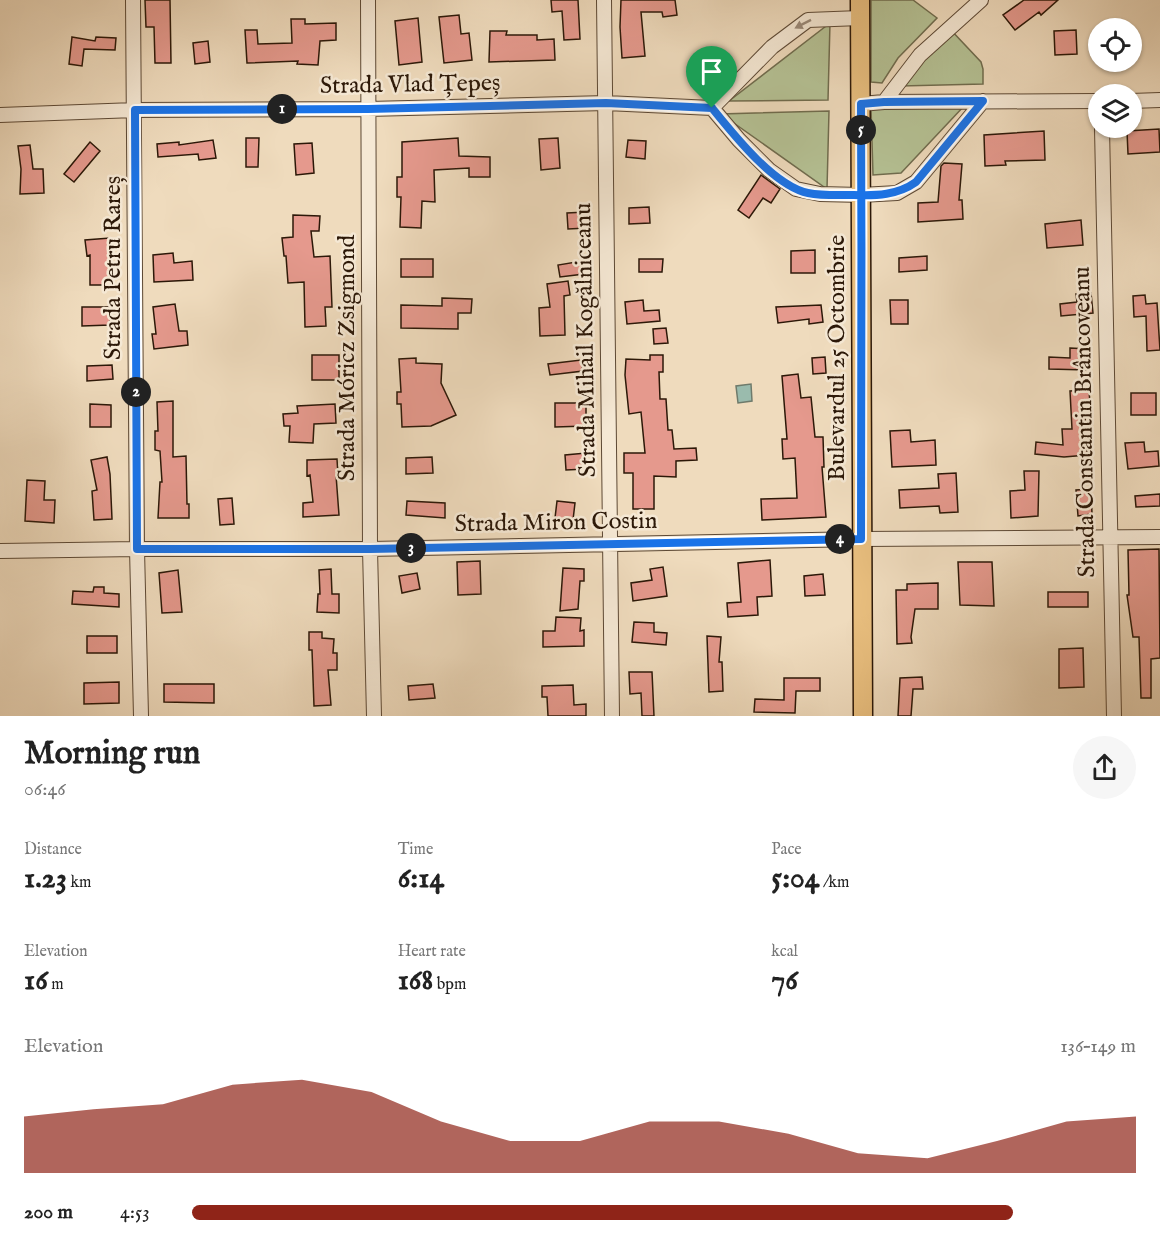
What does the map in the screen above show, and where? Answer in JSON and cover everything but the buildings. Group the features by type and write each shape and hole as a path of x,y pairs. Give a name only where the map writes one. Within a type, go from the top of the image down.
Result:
{"main road":[{"name":"Bulevardul 25 Octombrie","path":"860,9 863,716"}],"street":[{"name":"Strada Petru Rareș","path":"134,0 137,549 141,716"},
{"name":"Strada Móricz Zsigmond","path":"368,0 370,549 374,716"},
{"name":"Strada Mihail Kogălniceanu","path":"604,0 612,716"},
{"path":"884,102 920,55 981,0"},
{"path":"860,9 808,20 772,47 712,108 769,170 796,189 814,194 897,193 916,182 983,101"},
{"path":"1142,101 1160,100"},
{"path":"861,104 1088,101"},
{"name":"Strada Vlad Țepeș","path":"0,115 135,110 368,109 606,103 712,108"},
{"name":"Strada Constantin Brâncoveanu","path":"1102,138 1114,716"},
{"name":"Strada Miron Costin","path":"0,551 370,549 861,539 1160,537"}],"green space":[{"path":"871,0 913,0 937,18 898,58 882,83 871,82"},
{"path":"830,23 828,100 729,101"},
{"path":"949,28 981,62 983,84 901,86"},
{"path":"965,105 901,173 873,175 871,107"},
{"path":"829,111 827,189 721,114"}],"shaded area":[{"path":"751,384 752,401 738,403 736,386"}],"route":[{"path":"712,108 606,103 368,109 135,110 137,549 370,549 861,539 861,277 861,195 861,104 983,101 916,182 897,193 861,195 807,193 796,189 769,170 712,108"}]}
